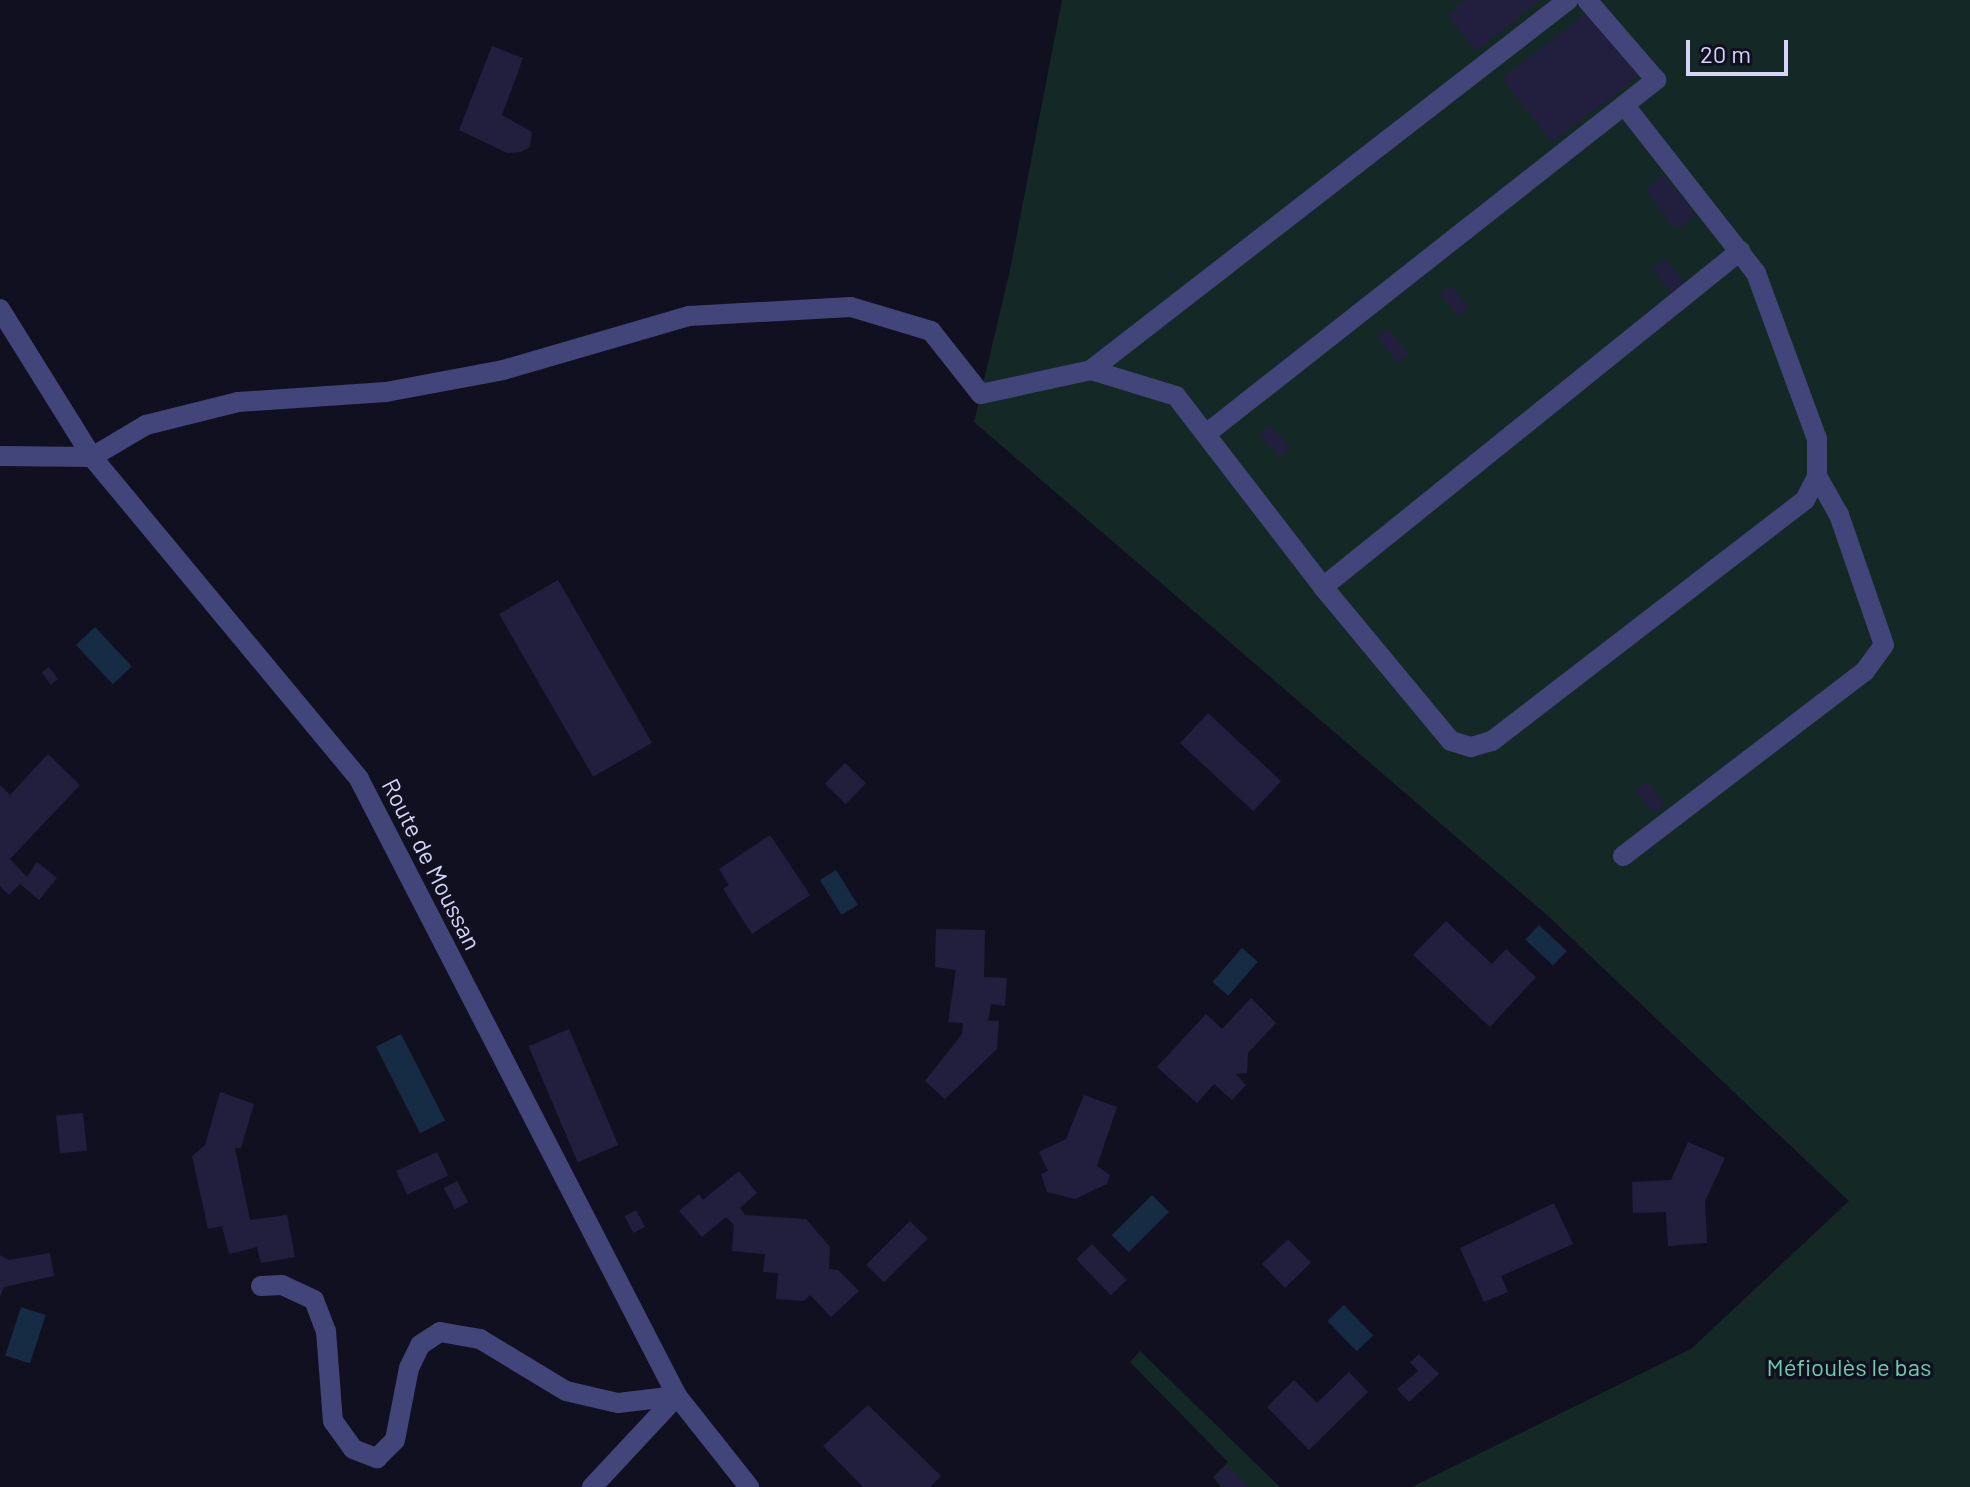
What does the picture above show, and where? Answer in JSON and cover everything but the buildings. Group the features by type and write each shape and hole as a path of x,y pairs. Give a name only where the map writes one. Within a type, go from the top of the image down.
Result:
{"street":[{"path":"0,456 92,457 146,425 238,402 386,392 503,370 689,316 771,309 851,307 931,331 981,394 1091,370 1568,0"},
{"path":"1206,434 1626,107 1656,80 1587,0"},
{"path":"1091,370 1176,396 1323,587 1451,741 1471,747 1492,741 1805,500 1817,476 1817,439 1756,273 1626,107"},
{"path":"1323,587 1740,251"},
{"name":"Route de Moussan","path":"0,309 92,457 359,779 677,1396 749,1487"},
{"path":"1623,856 1865,671 1884,645 1839,515 1817,476"},
{"path":"261,1286 282,1285 314,1300 326,1331 333,1421 353,1449 377,1458 395,1440 409,1368 420,1345 440,1332 480,1339 566,1391 618,1403 677,1396"},
{"path":"592,1487 677,1396"}],"green space":[{"name":"Méfioulès le bas","path":"1062,0 1970,0 1970,1487 1412,1487 1691,1349 1849,1201 1547,915 974,422 1010,270"},
{"path":"1140,1351 1280,1487 1221,1487 1213,1477 1228,1462 1130,1362"}],"water":[{"path":"95,627 132,666 113,684 76,645"},
{"path":"836,870 858,905 842,915 820,880"},
{"path":"1539,925 1567,951 1553,966 1525,940"},
{"path":"1242,948 1258,962 1228,996 1212,982"},
{"path":"401,1034 445,1120 420,1133 376,1047"},
{"path":"1152,1195 1169,1212 1129,1252 1112,1235"},
{"path":"1344,1305 1373,1335 1357,1351 1327,1321"},
{"path":"21,1307 46,1315 30,1364 5,1356"}]}
